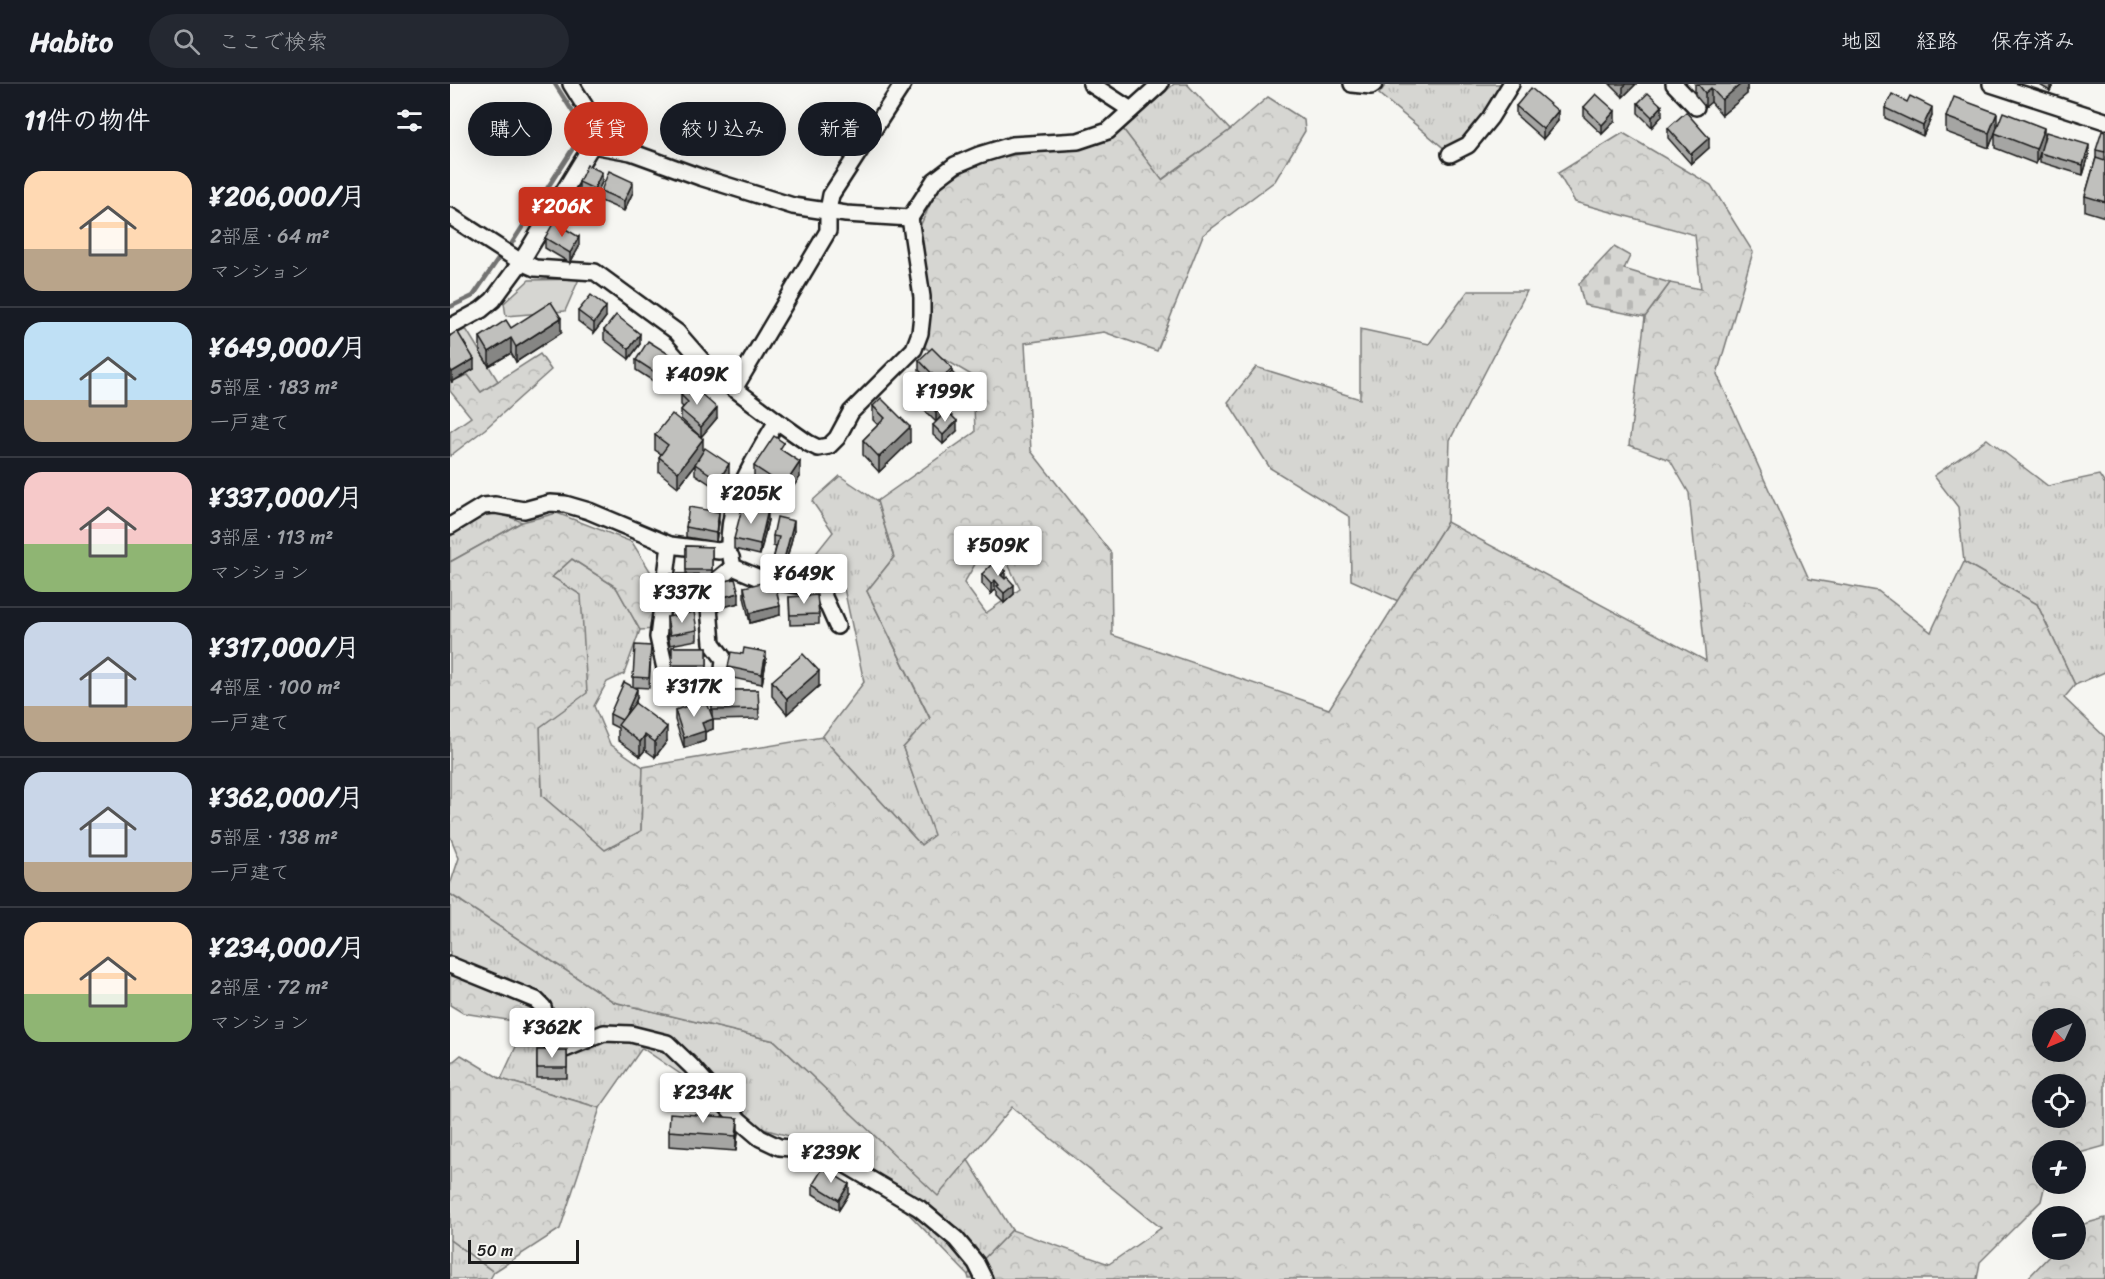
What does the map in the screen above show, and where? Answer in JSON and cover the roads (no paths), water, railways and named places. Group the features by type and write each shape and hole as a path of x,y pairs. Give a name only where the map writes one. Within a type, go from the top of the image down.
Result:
{"street":[{"path":"571,84 582,102"},
{"path":"734,389 828,231 831,195 903,84"},
{"path":"1091,84 1131,110"},
{"path":"450,216 521,262 535,268 595,272 677,332 711,371 777,422 818,448 829,446 837,438 851,412 914,349 920,333 922,315 910,218 934,181 955,165 979,155 1012,146 1078,141 1108,131 1160,84"},
{"path":"1352,84 1371,86 1374,84"},
{"path":"1450,154 1468,146 1490,118 1511,84"},
{"path":"1674,84 1696,107"},
{"path":"1990,84 2105,121"},
{"path":"450,327 481,310 493,300 521,262 585,156"},
{"path":"642,156 793,206 910,218"},
{"path":"733,567 729,548 729,530 736,496 744,476 777,422"},
{"path":"450,526 483,506 495,505 524,510 550,503 565,504 589,511 670,545 719,551 729,548"},
{"path":"670,545 657,637 670,691 721,693 724,659 712,643 708,596 717,580 733,567"},
{"path":"733,567 764,580 820,588 837,626"},
{"path":"450,965 536,999 543,1007 553,1045 556,1048 565,1049 604,1033 632,1034 667,1043 691,1066 739,1120 760,1138 779,1147 802,1149 836,1159 919,1208 957,1239 976,1263 984,1279"}],"waterway":[{"path":"512,243 577,142 578,120 555,84"},
{"path":"450,307 473,296 499,258"}]}
